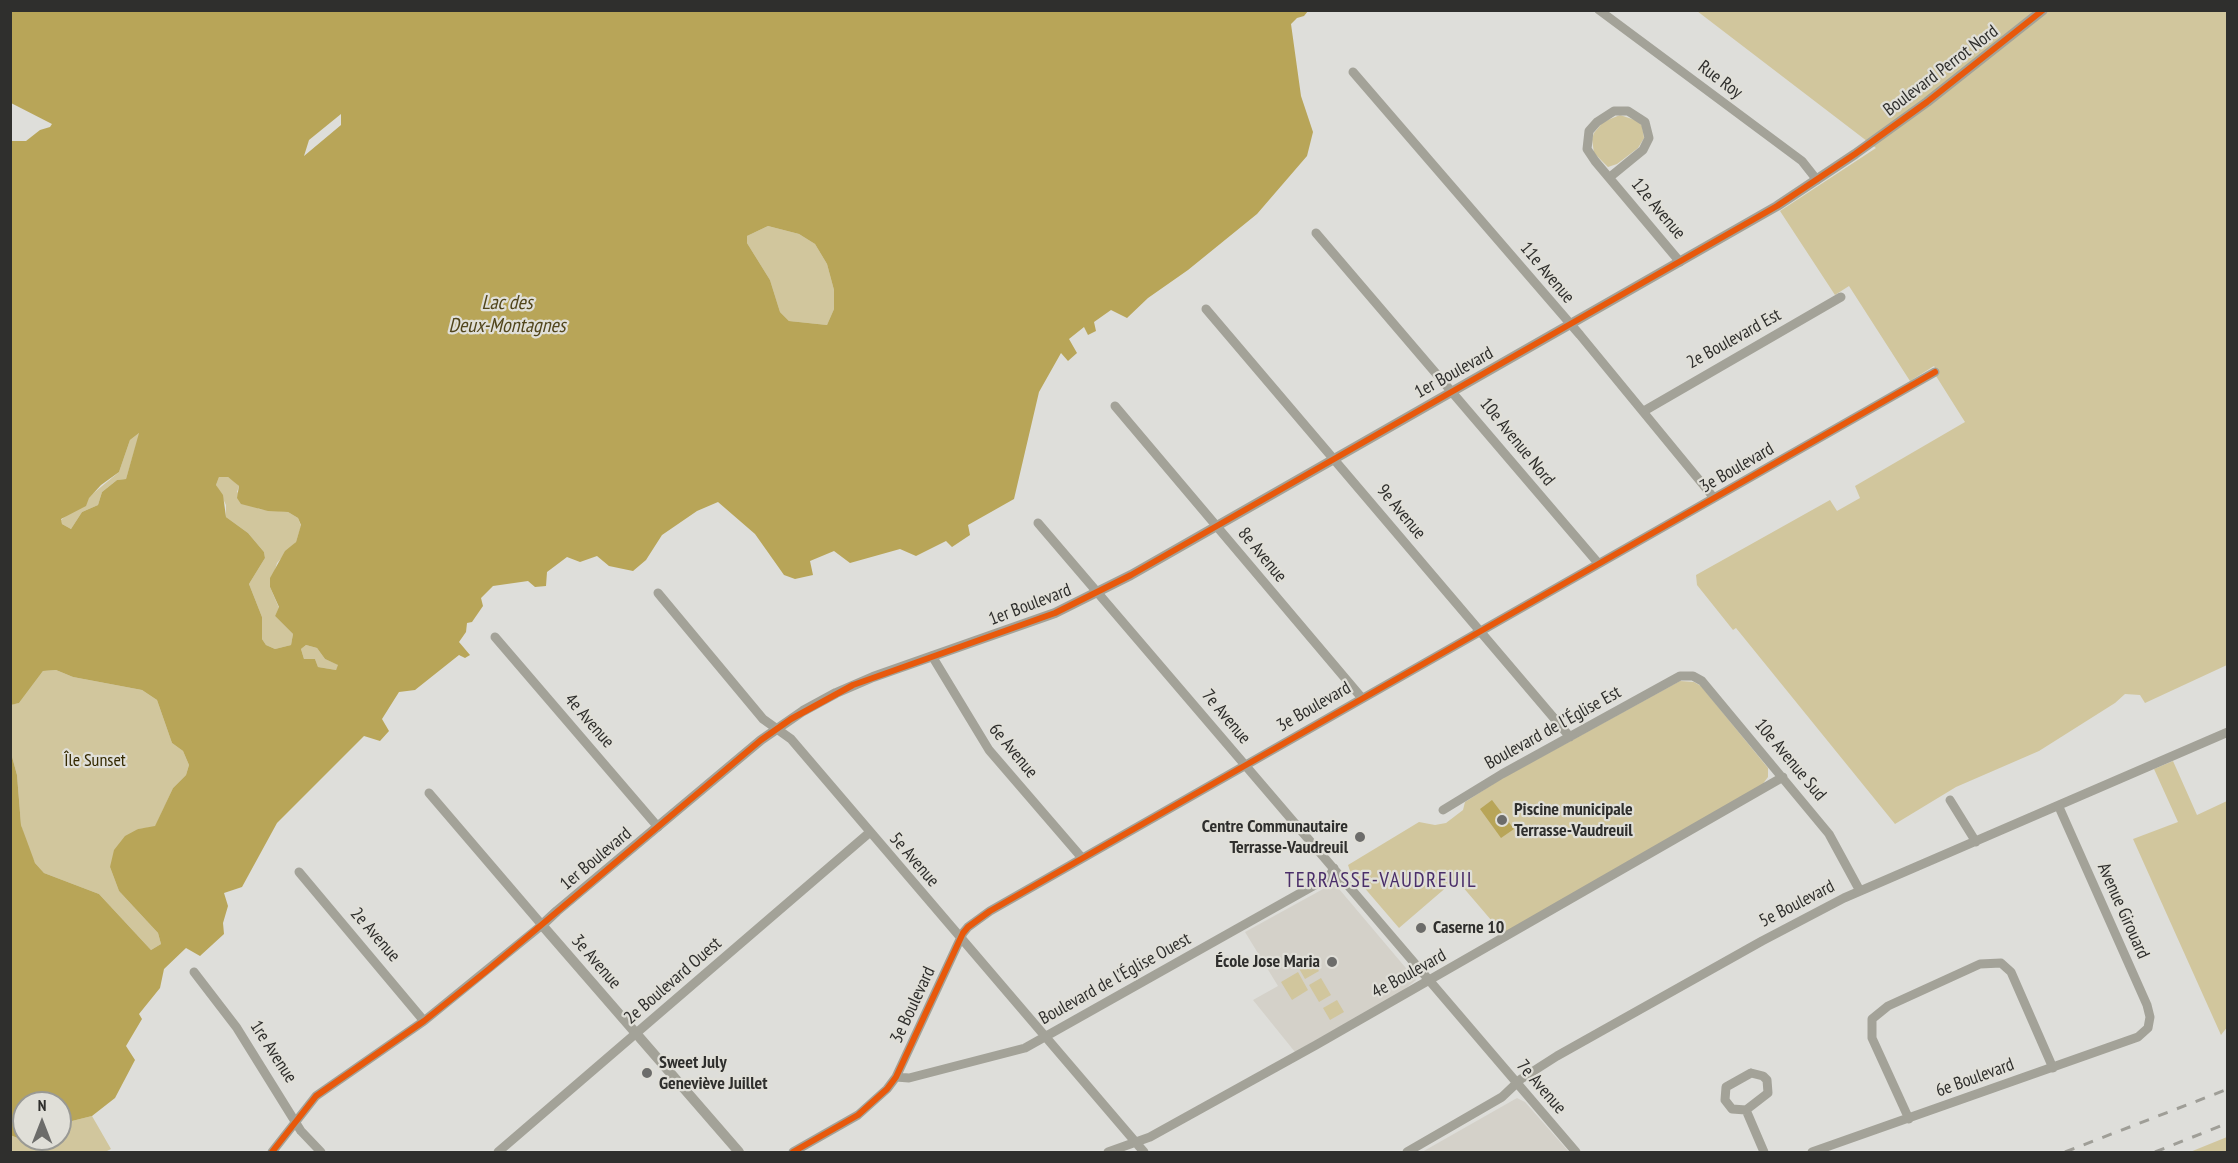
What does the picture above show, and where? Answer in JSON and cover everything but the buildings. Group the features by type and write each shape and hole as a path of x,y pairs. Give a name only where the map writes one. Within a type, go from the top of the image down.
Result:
{"street":[{"name":"Rue Roy","path":"1599,10 1802,161 1817,180"},
{"name":"Boulevard Perrot Nord","path":"1855,154 1980,62 2043,10"},
{"name":"11e Avenue","path":"1353,72 1644,411 1714,498"},
{"name":"12e Avenue","path":"1610,177 1643,150 1649,138 1645,122 1628,111 1614,111 1603,116 1589,131 1587,138 1590,154 1680,262"},
{"name":"1er Boulevard","path":"272,1152 308,1104 329,1086 424,1021 777,729 836,693 932,656 1055,613 1098,593 1680,262 1817,180 1855,154"},
{"name":"10e Avenue Nord","path":"1316,233 1598,563"},
{"name":"2e Boulevard Est","path":"1644,411 1841,297"},
{"name":"9e Avenue","path":"1206,309 1570,737"},
{"name":"3e Boulevard","path":"793,1152 858,1115 880,1096 896,1077 960,939 968,927 990,911 1935,372"},
{"name":"8e Avenue","path":"1115,406 1361,698"},
{"name":"7e Avenue","path":"1038,523 1334,868 1395,944 1430,981 1576,1152"},
{"name":"5e Avenue","path":"658,593 763,719 791,739 1144,1152"},
{"name":"4e Avenue","path":"495,637 658,826"},
{"name":"6e Avenue","path":"932,656 988,750 1082,858"},
{"name":"Boulevard de l'Église Est","path":"1443,810 1680,676"},
{"name":"10e Avenue Sud","path":"1680,676 1694,676 1702,681 1783,777 1834,841 1860,891"},
{"name":"5e Boulevard","path":"1407,1152 1502,1097 1516,1083 1557,1056 1748,949 1860,891 2059,807 2228,732"},
{"name":"4e Boulevard","path":"1108,1152 1150,1137 1430,981 1783,777"},
{"name":"3e Avenue","path":"429,793 739,1152"},
{"path":"1950,800 1976,842"},
{"name":"Avenue Girouard","path":"2059,807 2147,1005 2150,1022 2146,1030"},
{"name":"2e Boulevard Ouest","path":"498,1152 869,833"},
{"name":"Boulevard de l'Église Ouest","path":"896,1077 909,1078 999,1056 1045,1038 1329,877 1334,868"},
{"name":"2e Avenue","path":"299,872 424,1021"},
{"path":"1909,1119 1872,1038 1872,1019 1880,1010 1980,964 2001,963 2011,972 2052,1068"},
{"name":"1re Avenue","path":"194,972 237,1028 296,1120 321,1152"},
{"name":"6e Boulevard","path":"1812,1152 2138,1037 2146,1030"},
{"path":"1752,1073 1763,1076 1767,1080 1768,1093 1746,1110 1737,1111 1727,1105 1724,1094 1726,1087 1744,1075 1752,1073"},
{"path":"1746,1110 1764,1152"}],"shaded area":[{"name":"École Jose Maria","path":"1334,883 1416,980 1400,993 1295,1052 1253,1000 1278,986 1245,932"},
{"path":"1517,1098 1525,1102 1569,1152 1422,1152"}],"green space":[{"path":"1697,11 2227,11 2227,665 2145,703 2140,695 2125,694 2115,703 2039,751 1956,787 1895,824 1736,628 1733,630 1697,585 1696,575 1830,500 1837,511 1860,498 1855,486 1965,422 1936,376 1939,374 1934,366 1910,381 1849,286 1835,295 1780,211 1876,148"},
{"path":"1620,115 1638,121 1642,126 1644,138 1638,148 1617,164 1608,167 1594,153 1592,139 1603,122"},
{"path":"768,226 799,234 815,244 827,264 834,290 834,309 827,325 789,321 780,312 770,280 747,243 747,236"},
{"path":"140,432 126,479 117,480 102,492 98,505 82,512 71,529 62,524 61,520 119,472 130,440"},
{"path":"219,477 228,477 234,481 239,486 237,492 259,509 288,512 298,518 301,526 296,542 277,563 270,587 279,608 275,616 293,634 291,645 275,649 266,645 262,639 262,617 249,584 265,558 264,552 248,533 226,517 226,505 216,485"},
{"path":"306,645 317,648 325,659 339,665 336,670 318,667 315,659 304,659 301,649"},
{"name":"Île Sunset","path":"56,670 73,677 142,690 157,700 172,743 183,751 189,765 186,775 173,788 155,827 138,829 110,867 119,891 158,933 161,944 151,950 99,894 44,873 35,863 27,846 21,825 17,775 11,753 10,705 19,703 43,671"},
{"path":"1680,681 1694,682 1701,686 1768,768 1768,777 1762,785 1503,934 1456,879 1399,928 1350,871 1348,865 1419,822 1435,825 1446,823 1463,810 1465,802 1501,779"},
{"path":"2173,761 2197,815 2227,801 2228,1026 2221,1035 2133,839 2178,822 2154,769"},
{"path":"1311,957 1319,971 1305,979 1297,965"},
{"path":"1298,972 1308,990 1292,1000 1281,982"},
{"path":"1321,978 1331,995 1319,1002 1309,985"},
{"path":"1337,1000 1344,1012 1330,1020 1323,1008"},
{"path":"92,1116 111,1149 105,1152 11,1152 10,1135 12,1136 12,1151 72,1151 72,1121"},
{"path":"2227,1137 2227,1152 2190,1152"}],"water":[{"name":"Lac des Deux-Montagnes","path":"11,10 1308,11 1291,24 1301,96 1313,132 1307,156 1257,214 1188,270 1148,298 1127,318 1111,310 1094,322 1096,331 1088,335 1084,327 1069,339 1077,353 1068,361 1061,353 1039,392 1014,499 968,525 970,535 952,547 946,541 916,556 900,549 850,563 834,551 810,561 813,575 795,579 784,575 755,534 718,502 697,511 662,535 646,560 633,571 609,566 597,556 580,562 567,557 547,572 546,586 535,587 528,581 493,586 481,598 483,606 472,622 467,623 466,632 459,642 470,655 465,658 459,655 415,690 399,692 382,719 389,731 380,741 364,736 277,823 242,887 224,893 228,906 223,923 224,934 200,956 186,948 164,969 160,988 139,1014 142,1019 126,1046 135,1060 115,1098 92,1116 72,1121 72,1091 12,1091 12,1136 10,1135 11,753 17,775 21,825 35,863 44,873 99,894 151,950 161,944 158,933 119,891 110,867 114,850 125,836 138,829 155,826 173,788 186,775 189,765 183,751 172,743 157,700 142,690 73,677 56,670 43,671 19,703 11,705 11,141 26,141 52,124 11,103","holes":["341,114 341,125 304,156 309,140","768,226 799,234 815,244 827,264 834,290 834,309 827,325 789,321 780,312 770,280 747,243 747,236","139,433 126,479 117,480 102,492 98,505 82,512 71,529 62,524 61,519 86,506 89,498 101,485 119,472 130,440","219,477 228,477 239,486 237,498 241,504 268,511 288,512 298,518 301,525 296,542 285,551 270,578 270,587 279,607 275,616 293,634 291,645 275,649 266,645 262,639 262,617 249,584 265,558 264,552 248,533 226,517 223,495 216,485","306,645 317,648 325,659 338,665 336,670 318,667 315,659 304,659 301,649"]},
{"path":"1492,800 1514,829 1501,838 1480,809"}],"railway":[{"path":"2065,1152 2228,1089"},
{"path":"2155,1152 2228,1123"}],"cycle path":[{"path":"272,1152 316,1096 424,1021 761,740 791,719 853,685 1055,613 1131,575 1777,206 1927,102 2043,10"},
{"path":"793,1152 858,1115 887,1089 896,1077 963,933 990,911 1935,372"}],"place":[{"name":"Piscine municipale Terrasse-Vaudreuil","path":"1502,820"},
{"name":"Centre Communautaire Terrasse-Vaudreuil","path":"1360,837"},
{"name":"Caserne 10","path":"1421,928"},
{"name":"École Jose Maria","path":"1332,962"},
{"name":"Sweet July Geneviève Juillet","path":"647,1073"}],"district":[{"name":"TERRASSE-VAUDREUIL","path":"1381,881"}]}
